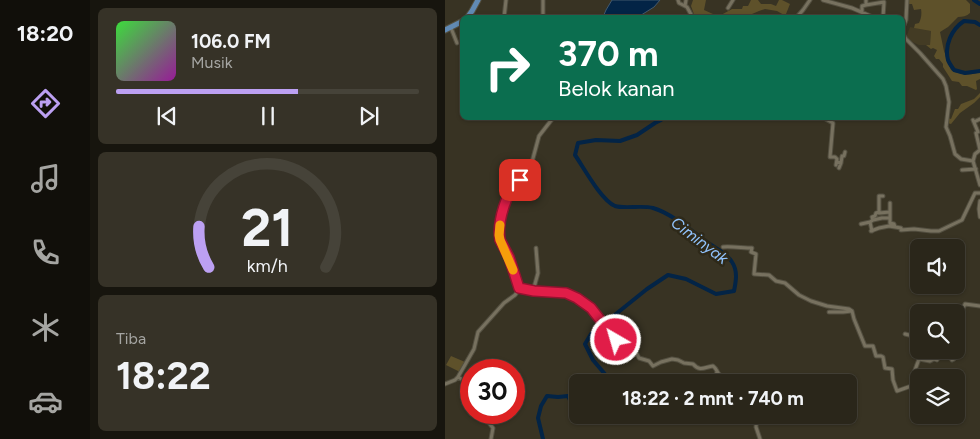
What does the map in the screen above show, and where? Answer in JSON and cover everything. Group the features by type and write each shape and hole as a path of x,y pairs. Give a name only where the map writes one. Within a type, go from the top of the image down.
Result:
{"main road":[{"path":"469,15 478,0"},
{"path":"448,29 460,23"}],"street":[{"path":"504,15 506,0"},
{"path":"543,0 543,15"},
{"path":"678,0 692,15"},
{"path":"685,6 686,0"},
{"path":"728,8 733,0"},
{"path":"799,15 809,0"},
{"path":"823,0 867,15"},
{"path":"905,22 907,0"},
{"path":"862,12 862,6 866,2 884,2 883,15"},
{"path":"448,29 457,43"},
{"path":"905,37 943,79 949,102 946,127 955,154 961,159 973,161"},
{"path":"980,119 973,121 978,132 976,133 976,138 980,150 975,154 973,161 980,185"},
{"path":"445,384 458,377 474,349 478,332 504,302 510,300 517,293 519,288 500,237 502,213 517,183 529,173 539,136 551,120"},
{"path":"827,120 833,123 830,156 835,157 838,164 845,152"},
{"path":"962,170 976,169"},
{"path":"890,212 879,212 872,217 871,231 889,226 901,228 901,230 932,231 944,229 962,220 975,193 980,193 980,217"},
{"path":"879,212 879,196 883,196"},
{"path":"890,203 891,223 894,224 895,228"},
{"path":"861,224 882,218 890,218"},
{"path":"723,247 752,248 751,252 757,254 754,274 769,275 776,281 785,283 799,295 811,301 852,311"},
{"path":"533,291 538,273 536,248"},
{"path":"519,288 533,291 566,293 577,298 591,308 622,348 635,350 639,358 649,361 653,366 675,359 693,364 701,369 713,366 719,374"},
{"path":"965,304 980,306"},
{"path":"829,312 852,311"},
{"path":"852,311 865,346 873,346 876,356 883,357 885,368 892,369 897,391 915,385 915,370 919,360 916,341 913,336 905,334"},
{"path":"919,360 930,361 933,359"},
{"path":"716,374 717,370"},
{"path":"489,424 493,428 491,439"},
{"path":"756,424 761,439"}],"shaded area":[{"path":"693,0 706,0 704,10 721,15 694,15 691,6"},
{"path":"751,0 758,0 761,4 776,6 779,0 790,4 784,15 777,11 765,9 750,15 721,15 732,9 742,9 743,6 748,6"},
{"path":"905,0 966,0 970,4 970,13 958,17 940,32 951,70 965,74 980,72 980,79 976,81 976,90 962,86 959,82 952,81 943,64 934,56 937,50 931,49 926,45 930,45 931,31 914,28 915,24 920,21 921,9 914,10 912,4"},
{"path":"910,27 931,31 930,45 919,45 906,38"},
{"path":"980,93 980,97 960,113 951,124 947,123 948,118 951,119 955,109 958,109 961,104 974,99"},
{"path":"451,356 460,360 460,372 446,365"}],"water":[{"path":"612,0 660,0 654,7 641,15 604,15"}],"waterway":[{"path":"974,0 980,4"},
{"path":"980,25 975,22 964,21 956,28 950,38 947,49 948,61 954,70 965,73 980,71"},
{"name":"Ciminyak","path":"605,374 593,360 585,344 591,334 647,289 668,275 686,279 716,294 734,291 736,272 730,259 682,223 660,210 649,207 619,207 610,203 599,191 575,155 578,143 596,140 620,141 637,135 661,120"},
{"name":"Ciminyak","path":"543,439 538,418 541,406 547,396 568,396 569,398"}],"slow traffic":[{"path":"500,225 500,240 513,270"}],"route":[{"path":"520,180 504,206 499,235 509,257 519,288 570,294 590,306 616,340"}]}
